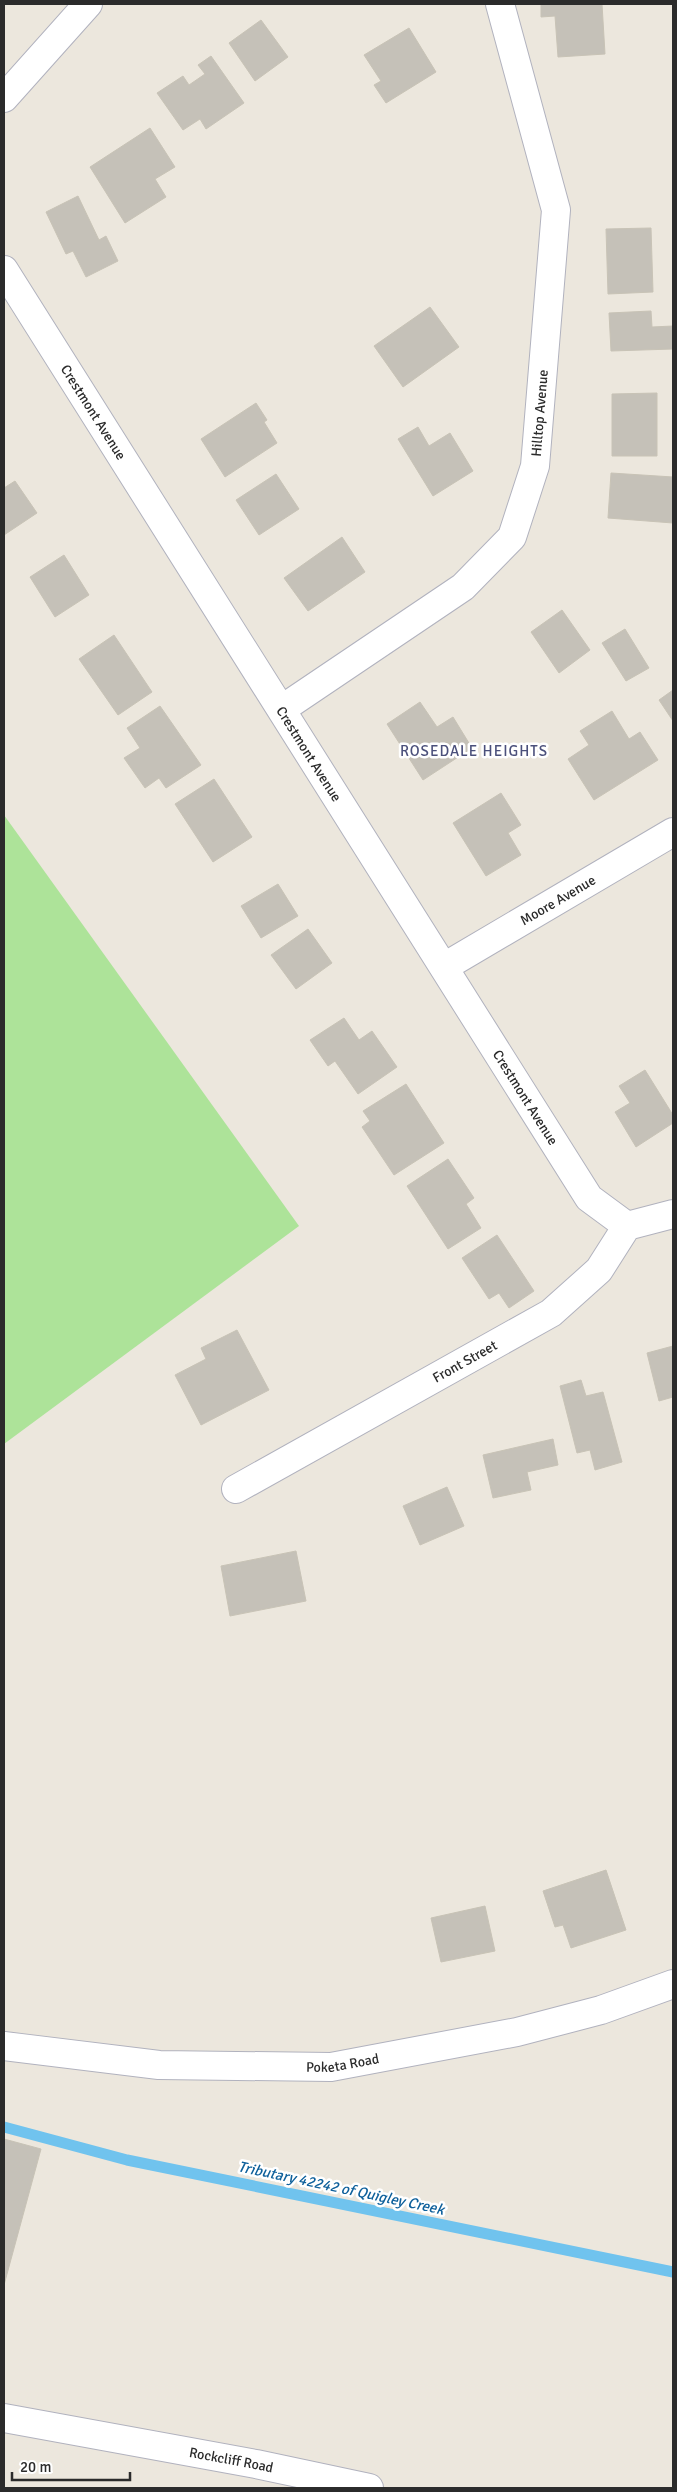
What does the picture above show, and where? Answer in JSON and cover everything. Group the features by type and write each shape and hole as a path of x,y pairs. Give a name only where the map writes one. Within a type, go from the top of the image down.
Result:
{"street":[{"path":"4,98 88,4"},
{"name":"Hilltop Avenue","path":"282,709 463,587 512,537 535,466 556,210 500,4"},
{"name":"Crestmont Avenue","path":"4,270 590,1198 627,1226"},
{"name":"Moore Avenue","path":"444,967 673,832"},
{"path":"627,1226 673,1214"},
{"name":"Front Street","path":"236,1488 551,1313 599,1270 627,1226"},
{"name":"Poketa Road","path":"4,2046 159,2065 331,2067 518,2032 601,2010 673,1984"},
{"name":"Rockcliff Road","path":"4,2418 256,2464 369,2488"}],"green space":[{"path":"4,815 299,1226 4,1444"}],"building":[{"path":"541,4 602,4 605,54 558,57 555,16 541,17"},
{"path":"261,20 288,57 255,81 229,43"},
{"path":"409,28 436,72 386,103 374,85 381,81 364,55"},
{"path":"211,56 244,103 206,129 200,119 183,130 157,93 183,76 189,85 205,74 198,65"},
{"path":"150,128 175,167 155,179 166,197 125,223 90,167"},
{"path":"78,196 99,240 106,236 118,261 86,277 73,251 66,254 46,212"},
{"path":"651,228 653,292 608,294 606,229"},
{"path":"430,307 459,347 403,387 374,346"},
{"path":"651,311 652,327 673,326 673,349 611,351 609,313"},
{"path":"657,393 657,456 612,456 612,394"},
{"path":"256,403 267,420 264,422 277,443 225,477 201,439"},
{"path":"418,427 429,446 450,433 473,471 433,496 398,439"},
{"path":"611,473 673,477 673,523 608,518"},
{"path":"276,474 299,509 259,535 236,500"},
{"path":"15,481 37,513 4,535 4,488"},
{"path":"342,537 365,572 308,611 284,578"},
{"path":"64,555 89,595 55,617 30,577"},
{"path":"562,610 590,650 559,673 531,632"},
{"path":"625,629 649,668 626,681 602,643"},
{"path":"114,635 152,692 118,715 79,659"},
{"path":"673,690 673,721 659,700"},
{"path":"420,702 437,727 453,717 472,748 423,780 387,724"},
{"path":"160,706 201,765 166,788 159,778 145,788 124,758 140,748 127,728"},
{"path":"612,711 629,739 640,732 658,760 594,800 568,759 589,745 580,731"},
{"path":"214,779 252,837 213,862 175,804"},
{"path":"501,793 521,825 508,833 521,855 486,876 453,823"},
{"path":"278,884 298,916 261,938 241,906"},
{"path":"308,929 332,963 296,989 271,955"},
{"path":"344,1018 359,1040 372,1031 397,1067 358,1094 335,1061 328,1066 310,1040"},
{"path":"645,1070 673,1115 673,1123 636,1147 615,1112 630,1103 619,1086"},
{"path":"406,1084 444,1143 394,1175 362,1127 370,1121 363,1111"},
{"path":"448,1159 474,1198 466,1204 481,1228 448,1249 407,1186"},
{"path":"497,1235 534,1291 509,1308 499,1293 489,1299 462,1258"},
{"path":"237,1330 269,1390 201,1425 175,1375 206,1359 201,1348"},
{"path":"673,1346 673,1397 659,1401 647,1353"},
{"path":"581,1380 586,1396 603,1392 622,1462 595,1470 590,1450 577,1453 560,1386"},
{"path":"553,1439 558,1465 527,1472 531,1490 493,1498 483,1455"},
{"path":"447,1487 464,1526 420,1545 403,1506"},
{"path":"296,1551 306,1601 230,1616 221,1566"},
{"path":"606,1870 626,1930 571,1948 563,1925 555,1927 543,1891"},
{"path":"485,1906 495,1951 441,1962 431,1918"},
{"path":"4,2139 41,2149 4,2285"}],"waterway":[{"name":"Tributary 42242 of Quigley Creek","path":"4,2127 127,2160 673,2272"}],"district":[{"name":"ROSEDALE HEIGHTS","path":"474,751"}]}
